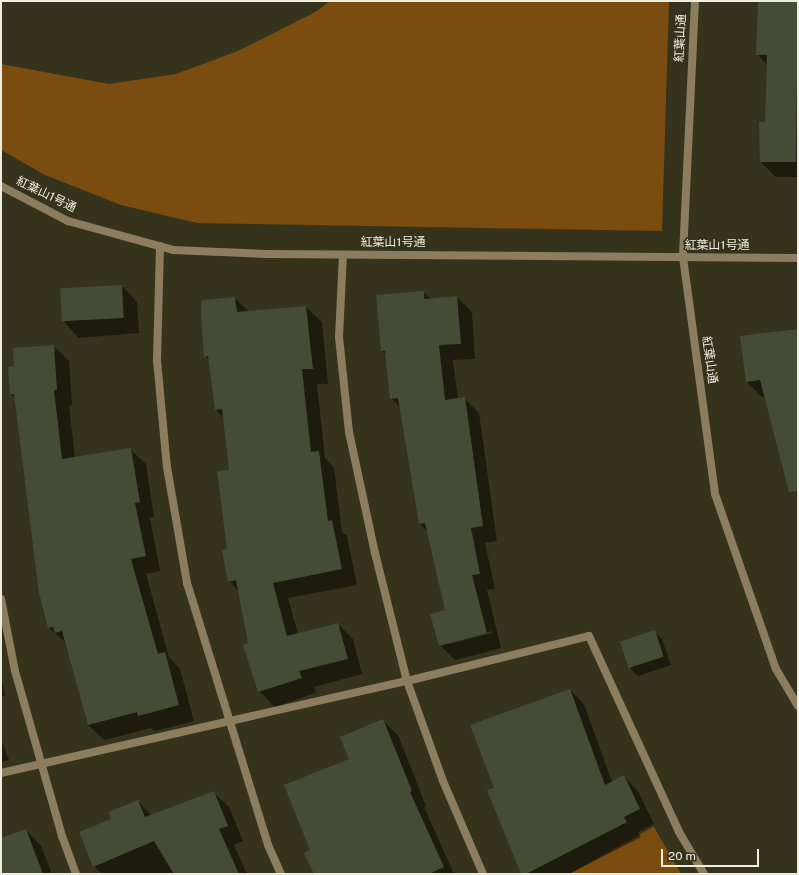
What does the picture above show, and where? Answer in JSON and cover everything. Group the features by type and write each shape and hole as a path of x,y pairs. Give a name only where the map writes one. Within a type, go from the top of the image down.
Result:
{"street":[{"name":"紅葉山通","path":"695,1 683,257 715,494 776,669 798,706"},
{"name":"紅葉山1号通","path":"1,186 68,221 173,250 343,255 798,258"},
{"path":"160,246 157,360 168,467 187,583 228,720 268,845 281,874"},
{"path":"343,255 340,337 349,432 375,553 407,680 443,781 483,874"},
{"path":"1,599 15,671 62,836 76,874"},
{"path":"1,773 407,680 588,636 679,832 704,874"}],"shaded area":[{"path":"330,1 669,1 662,231 197,223 121,205 45,175 1,150 1,64 109,84 176,74 238,51 317,11"},
{"path":"653,827 681,874 569,874"}],"building":[{"path":"758,1 798,1 796,162 760,162 759,122 765,122 767,55 756,55"},
{"path":"122,285 124,318 62,321 60,288"},
{"path":"424,291 424,299 457,296 461,344 439,345 445,400 465,397 483,526 471,528 480,574 472,575 487,633 439,646 430,614 445,610 425,523 419,524 398,398 390,399 385,351 381,351 376,295"},
{"path":"235,297 237,312 306,306 313,369 302,369 311,452 319,451 328,521 332,520 342,569 273,583 287,636 338,623 348,659 299,671 302,678 258,692 243,645 248,643 236,580 228,582 222,550 227,549 217,471 229,470 222,409 215,410 208,356 204,357 201,312 202,300"},
{"path":"798,329 798,491 789,492 760,380 746,382 740,336"},
{"path":"54,345 57,390 54,390 62,459 131,448 140,502 135,503 146,556 131,559 158,654 165,652 179,705 138,716 137,712 88,725 62,631 55,633 53,627 48,628 39,593 14,394 10,394 8,367 14,366 13,348"},
{"path":"655,630 664,657 628,668 620,641"},
{"path":"570,689 605,785 624,775 640,809 624,817 627,822 526,874 521,874 487,790 494,788 470,725"},
{"path":"383,719 412,791 410,792 444,867 429,874 314,874 304,853 310,850 284,785 349,759 340,737"},
{"path":"214,791 228,826 219,829 239,874 174,874 154,841 93,867 79,832 111,819 109,812 138,800 145,817"},
{"path":"26,829 43,874 1,874 1,838"}]}
